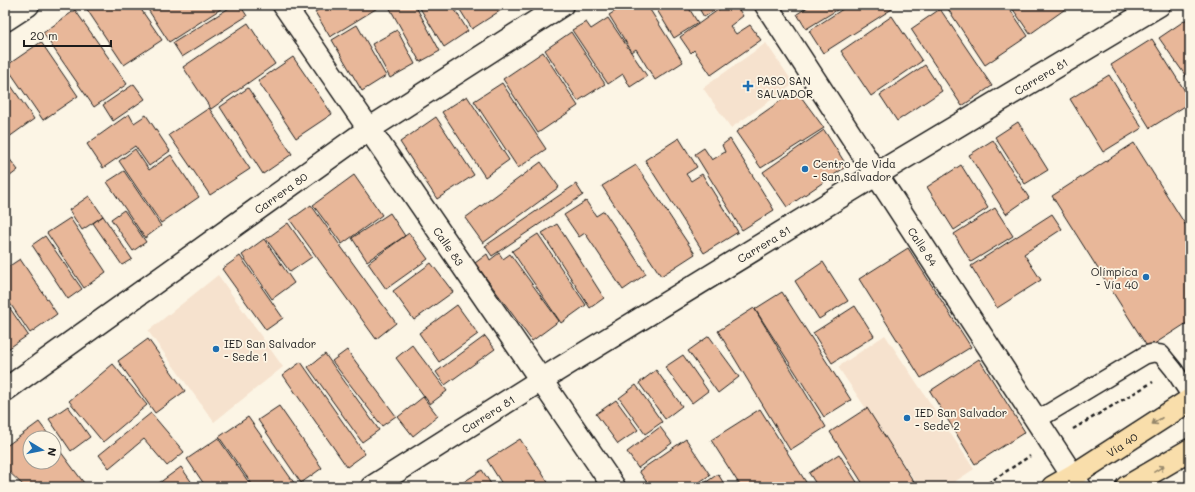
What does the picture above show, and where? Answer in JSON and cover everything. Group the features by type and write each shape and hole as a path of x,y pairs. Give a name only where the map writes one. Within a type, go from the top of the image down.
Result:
{"highway":[{"name":"Vía 40","path":"1053,487 1077,481 1190,400"},
{"path":"1127,487 1190,450"}],"street":[{"path":"5,20 28,5"},
{"name":"Calle 83","path":"284,5 614,487"},
{"name":"Carrera 80","path":"5,390 369,129 562,5"},
{"name":"Calle 84","path":"766,5 1077,481"},
{"name":"Carrera 81","path":"372,487 541,380 877,174 1159,5"}],"lane":[{"path":"1037,420 1144,355 1153,353 1161,354 1174,370 1190,395"}],"path":[{"path":"982,487 1051,443 1174,370"}],"shaded area":[{"name":"PASO SAN SALVADOR","path":"766,43 794,84 731,128 703,88"},
{"name":"IED San Salvador - Sede 1","path":"218,275 283,367 214,422 148,331"},
{"name":"IED San Salvador - Sede 2","path":"885,335 974,469 947,487 919,487 838,367"}],"building":[{"path":"84,5 138,5 162,40 124,65"},
{"path":"151,5 227,5 169,42 147,8"},
{"path":"234,5 240,5 247,16 182,57 173,43"},
{"path":"326,5 377,5 379,7 330,37 315,12"},
{"path":"388,5 415,5 440,51 420,62"},
{"path":"418,5 452,5 468,31 444,47"},
{"path":"457,5 509,5 472,29"},
{"path":"625,5 647,5 683,62 655,80 636,49 632,52 609,15"},
{"path":"654,5 687,5 698,23 674,38"},
{"path":"697,5 723,5 704,17"},
{"path":"725,5 736,5 743,16 730,26 736,34 750,25 761,40 711,75 694,50 691,53 680,37"},
{"path":"811,5 845,5 806,29 797,14"},
{"path":"849,5 889,5 892,9 823,53 809,31"},
{"path":"1007,5 1028,36 985,65 946,6"},
{"path":"1010,5 1071,5 1030,34"},
{"path":"940,9 992,86 962,106 911,29"},
{"path":"75,10 127,84 94,107 43,33"},
{"path":"892,16 922,61 871,96 841,51"},
{"path":"1190,17 1190,82 1159,38"},
{"path":"608,18 647,76 630,87 623,74 608,84 572,30 586,22 591,29"},
{"path":"248,23 275,64 211,109 183,67"},
{"path":"357,25 386,76 362,91 332,40"},
{"path":"397,30 415,64 390,78 372,44"},
{"path":"571,32 605,84 578,101 545,50"},
{"path":"1152,39 1190,99 1190,103 1150,128 1111,65"},
{"path":"41,42 78,96 43,120 6,66"},
{"path":"543,52 578,106 538,133 503,79"},
{"path":"293,57 332,114 296,138 258,81"},
{"path":"925,65 942,91 897,121 880,95"},
{"path":"1109,75 1142,128 1103,152 1070,99"},
{"path":"5,77 34,119 5,140"},
{"path":"502,83 546,149 518,168 474,101"},
{"path":"134,84 145,99 113,121 103,105"},
{"path":"248,88 292,154 263,174 220,107"},
{"path":"796,90 824,128 761,168 736,132"},
{"path":"467,96 509,160 485,177 442,112"},
{"path":"209,108 250,169 210,195 169,135"},
{"path":"129,114 134,123 146,115 170,151 149,166 135,146 103,168 87,144"},
{"path":"436,117 474,175 437,199 400,142"},
{"path":"1018,122 1048,170 1025,184 995,137"},
{"name":"Centro de Vida - San Salvador","path":"824,130 847,166 787,207 763,172"},
{"path":"679,138 697,167 686,174 691,181 702,174 738,232 704,253 645,160"},
{"path":"730,139 774,210 742,230 695,154 704,148 712,160 725,152 722,145"},
{"path":"993,140 1029,198 1006,214 969,155"},
{"name":"Olímpica - Vía 40","path":"1134,143 1190,232 1190,321 1148,348 1052,196"},
{"path":"135,149 149,170 171,155 199,197 161,223 119,161"},
{"path":"5,153 18,170 5,180"},
{"path":"541,162 559,187 483,243 465,218"},
{"path":"636,165 695,254 661,276 602,186"},
{"path":"961,165 988,208 954,230 927,187"},
{"path":"124,171 161,226 145,238 107,182"},
{"path":"354,175 382,215 342,244 313,205"},
{"path":"576,184 583,195 492,256 485,246"},
{"path":"89,196 103,216 82,230 69,210"},
{"path":"586,201 596,216 604,211 646,274 623,290 585,233 579,237 564,215"},
{"path":"311,205 396,323 376,339 290,220"},
{"path":"995,208 1013,236 971,262 954,234"},
{"path":"124,210 146,242 133,251 111,219"},
{"path":"390,213 405,236 367,261 352,238"},
{"path":"1052,214 1062,229 1024,254 1041,280 997,308 971,266"},
{"path":"103,216 132,259 122,265 93,223"},
{"path":"70,218 106,272 84,288 47,233"},
{"path":"288,223 312,257 290,272 266,239"},
{"path":"557,224 604,298 590,308 542,233"},
{"path":"409,233 428,259 386,289 368,263"},
{"path":"538,234 586,305 561,323 512,251"},
{"path":"45,236 82,289 68,299 32,245"},
{"path":"264,239 294,283 272,299 242,255"},
{"path":"908,248 971,347 921,378 859,279"},
{"path":"499,253 503,259 510,254 559,321 532,341 475,263 487,254 490,260"},
{"path":"240,256 283,318 266,330 222,269"},
{"path":"20,259 57,314 30,333 5,296 5,269"},
{"path":"823,262 848,301 819,319 795,281"},
{"path":"431,263 453,292 414,320 393,291"},
{"path":"782,292 851,400 824,417 755,309"},
{"path":"5,301 28,335 5,351"},
{"path":"457,305 478,334 439,362 419,333"},
{"path":"855,306 874,336 832,363 813,333"},
{"path":"754,308 826,427 790,450 718,331"},
{"path":"485,336 495,349 445,385 436,372"},
{"path":"709,336 739,377 718,393 688,351"},
{"path":"148,339 185,391 155,413 118,361"},
{"path":"412,345 447,391 430,404 396,358"},
{"path":"347,350 396,416 382,426 332,361"},
{"path":"325,354 379,430 362,442 308,367"},
{"path":"683,355 708,391 692,403 665,367"},
{"path":"979,359 1025,432 975,464 930,391"},
{"path":"301,362 365,454 347,467 283,375"},
{"path":"113,364 147,405 103,442 69,401"},
{"path":"656,370 682,406 665,419 639,383"},
{"path":"636,385 662,422 645,434 619,398"},
{"path":"423,397 438,416 413,436 398,417"},
{"path":"616,400 638,430 618,444 596,414"},
{"path":"68,406 90,437 71,451 62,438 62,430 57,430 49,419"},
{"path":"279,406 322,468 301,483 258,420"},
{"path":"867,408 917,487 865,487 830,432"},
{"path":"760,409 809,487 741,487 711,440"},
{"path":"151,413 184,452 167,466 144,439 109,468 99,455"},
{"path":"248,417 297,487 254,487 219,437"},
{"path":"39,422 45,430 28,430"},
{"path":"660,427 672,443 638,468 627,452"},
{"path":"22,434 22,470 62,470 62,454 87,487 25,487 5,468 5,447"},
{"path":"218,438 252,487 206,487 187,459"},
{"path":"520,439 551,487 504,487 487,460"},
{"path":"686,439 710,475 692,487 650,487 639,471"},
{"path":"839,454 860,487 818,487 809,473"},
{"path":"181,467 195,487 155,486"},
{"path":"482,470 493,487 456,487"},
{"path":"718,474 726,487 699,487"}],"place":[{"name":"PASO SAN SALVADOR","path":"748,86"},
{"name":"Centro de Vida - San Salvador","path":"805,169"},
{"name":"Olímpica - Vía 40","path":"1146,277"},
{"name":"IED San Salvador - Sede 1","path":"216,349"},
{"name":"IED San Salvador - Sede 2","path":"907,418"}]}
